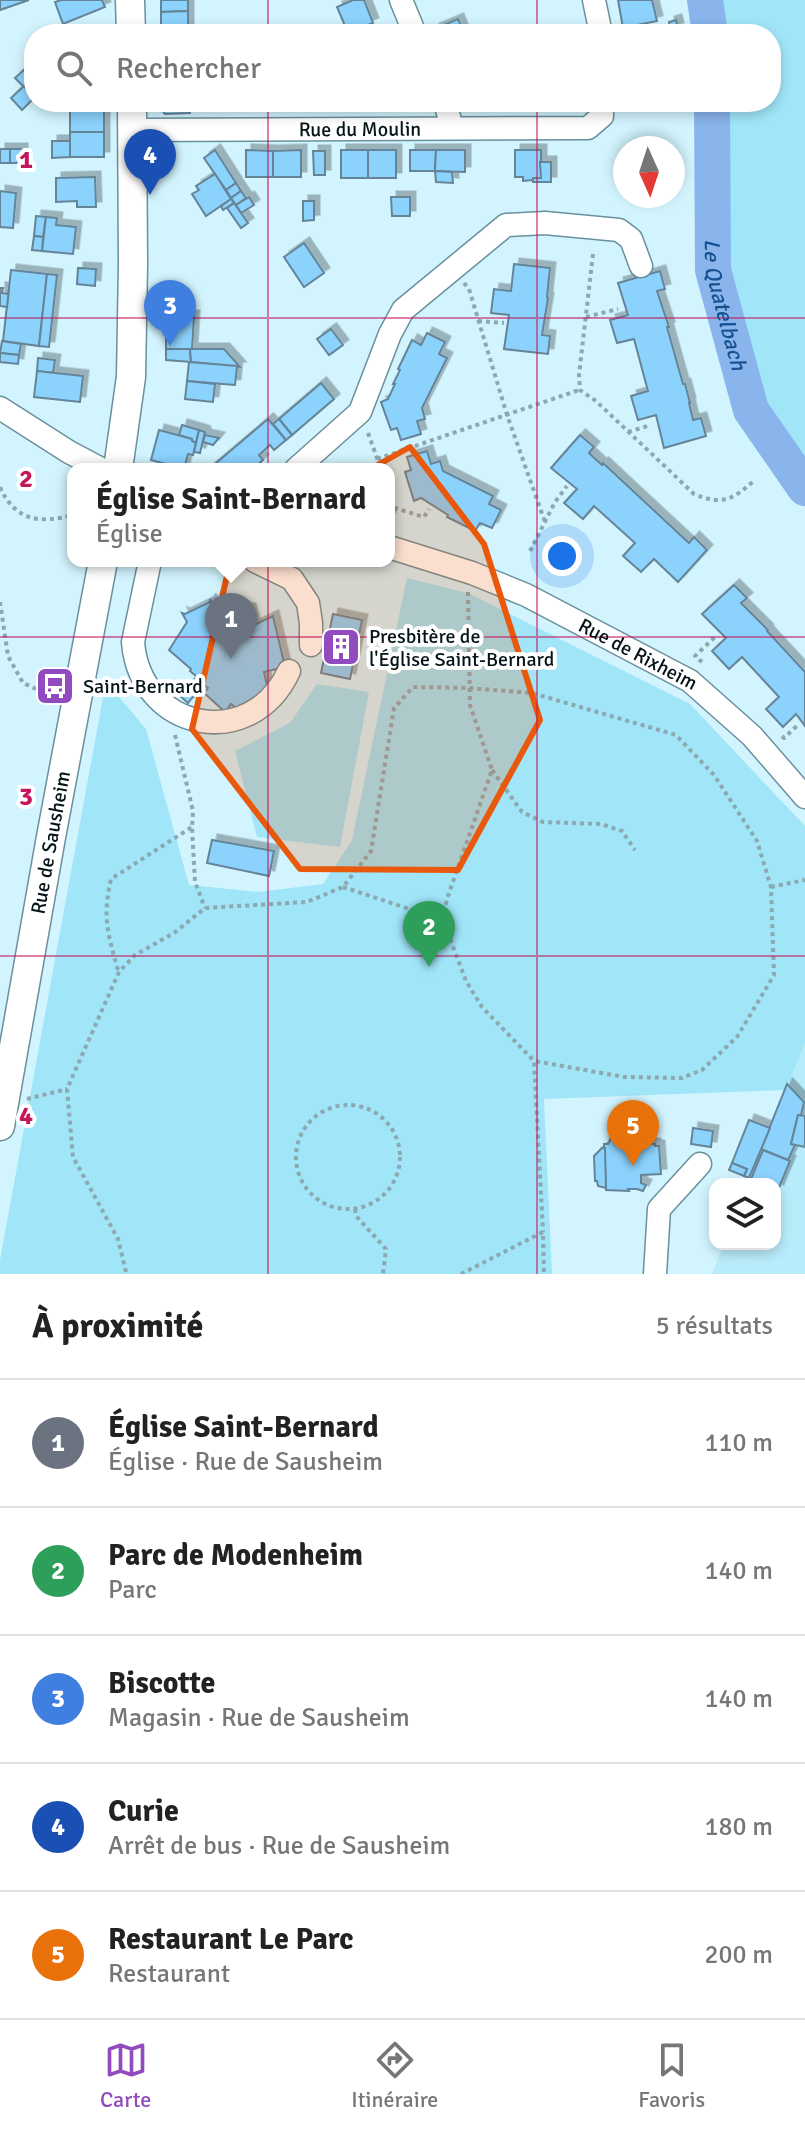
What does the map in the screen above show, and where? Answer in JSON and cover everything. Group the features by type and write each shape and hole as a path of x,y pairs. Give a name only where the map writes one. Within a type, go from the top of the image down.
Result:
{"main road":[{"path":"130,0 131,24"},
{"path":"119,463 131,377 132,116"},
{"name":"Rue de Sausheim","path":"0,1126 102,567"}],"street":[{"path":"401,0 411,24"},
{"path":"594,0 599,24"},
{"path":"448,112 452,128"},
{"name":"Rue du Moulin","path":"132,116 452,128 588,128 602,116 602,112"},
{"path":"303,463 360,412 390,334 403,310 506,225 545,223 619,230 631,239 641,266"},
{"path":"0,408 90,463"},
{"name":"Rue de Rixheim","path":"395,549 472,573 526,595 690,681 752,736 805,797"},
{"path":"149,567 133,642 134,655 147,685 169,709 203,722 221,723 243,717 263,705 282,686 289,671"},
{"path":"267,567 292,579 308,603 311,645"},
{"path":"655,1274 659,1209 700,1164"}],"path":[{"path":"580,390 579,375 593,254"},
{"path":"454,268 469,289 507,415 545,522"},
{"path":"586,317 618,309"},
{"path":"478,321 504,323"},
{"path":"377,459 580,390"},
{"path":"580,390 596,401 694,494 721,501 740,493 755,480"},
{"path":"360,412 379,463"},
{"path":"628,432 651,425"},
{"path":"530,551 567,486"},
{"path":"1,491 22,514 36,520 51,521 67,517"},
{"path":"395,508 424,517 429,509"},
{"path":"472,573 468,593 470,705 492,770 522,812 543,822 601,824 622,831 635,850"},
{"path":"0,602 8,656 23,683 51,696 77,700"},
{"path":"706,666 695,656 715,637"},
{"path":"126,1273 118,1239 73,1157 67,1089 119,972 135,955 174,933 205,908 307,902 343,887 371,851 394,708 413,687 532,693 676,735 714,775 757,841 771,887 774,975 737,1037 702,1070 682,1078 624,1077 534,1061 482,1007 466,981 443,920 447,899 492,770"},
{"path":"169,709 193,811 195,882 205,908"},
{"path":"773,728 784,738 798,725"},
{"path":"119,972 106,929 111,879 192,827"},
{"path":"771,887 805,880"},
{"path":"343,887 443,920"},
{"path":"534,1061 544,1274"},
{"path":"6,1094 28,1099 67,1089"},
{"path":"342,1105 367,1108 378,1114 395,1133 401,1157 395,1182 388,1192 367,1206 355,1209 342,1209 318,1200 302,1182 297,1170 297,1145 302,1133 318,1114 342,1105"},
{"path":"355,1209 356,1216 386,1249 383,1274"},
{"path":"461,1274 543,1232"}],"highlighted area":[{"path":"410,447 484,544 540,720 458,870 300,869 192,729 234,545"}],"shaded area":[{"path":"714,0 805,0 805,469 760,406 723,266 722,112 781,112 781,24 718,24"},
{"path":"407,578 468,593 690,704 805,826 805,1043 788,1085 785,1090 544,1099 552,1274 0,1274 0,1260 106,681 146,729 189,885 258,892 323,884 352,840"},
{"path":"317,684 369,692 340,847 257,837 235,751 290,723"},
{"path":"805,1043 805,1274 712,1274 722,1250 781,1250 781,1178 750,1178"}],"building":[{"path":"0,0 29,0 0,10"},
{"path":"102,0 105,7 63,24 55,2"},
{"path":"161,0 188,0 188,11 161,12"},
{"path":"353,0 364,0 373,23 344,24 337,7"},
{"path":"618,0 652,0 657,21 622,24"},
{"path":"188,11 188,24 161,24 161,12"},
{"path":"24,70 24,87 15,78"},
{"path":"24,86 22,110 11,98"},
{"path":"70,112 104,112 104,132 70,132"},
{"path":"70,132 104,132 104,157 70,157"},
{"path":"52,141 70,141 70,157 52,158"},
{"path":"0,149 10,149 10,163 0,163"},
{"path":"10,149 22,149 22,163 10,163"},
{"path":"215,150 236,183 226,190 204,158"},
{"path":"246,150 273,151 273,177 246,177"},
{"path":"301,150 301,177 273,177 273,151"},
{"path":"341,150 368,150 368,178 341,178"},
{"path":"368,150 396,150 396,178 368,178"},
{"path":"410,150 436,150 435,171 410,171"},
{"path":"436,150 465,150 465,172 435,171"},
{"path":"515,150 541,150 541,178 523,181 523,177 515,177"},
{"path":"313,151 325,151 325,175 314,175"},
{"path":"540,162 551,162 551,182 533,182 533,178 541,178"},
{"path":"435,171 452,172 453,183 436,182"},
{"path":"215,174 231,199 206,216 192,194 199,190 196,186"},
{"path":"95,177 96,207 77,207 77,201 56,202 56,178"},
{"path":"236,183 241,191 231,198 226,190"},
{"path":"0,191 16,193 13,228 0,227"},
{"path":"241,191 246,198 236,205 231,198"},
{"path":"249,197 254,205 241,213 236,205"},
{"path":"391,197 410,197 410,216 392,216"},
{"path":"231,199 234,203 223,210 221,206"},
{"path":"303,201 314,201 314,220 303,221"},
{"path":"234,203 248,223 241,228 227,208"},
{"path":"36,216 46,217 43,237 34,236"},
{"path":"46,217 57,218 56,225 76,227 73,254 42,251"},
{"path":"34,236 43,237 42,251 32,250"},
{"path":"304,243 324,273 304,287 284,257"},
{"path":"514,264 550,268 542,335 550,336 548,354 504,349 509,315 491,313 494,289 511,291"},
{"path":"78,268 96,269 95,286 77,284"},
{"path":"11,270 47,274 39,346 3,341"},
{"path":"660,271 665,289 657,291 667,327 693,420 701,418 706,436 664,448 656,415 638,420 631,396 648,391 634,339 617,343 610,320 628,315 618,283"},
{"path":"47,274 57,275 49,347 39,346"},
{"path":"0,288 3,288 2,293 8,294 9,289 7,307 0,306"},
{"path":"194,316 192,349 166,349 166,321 170,317"},
{"path":"331,329 343,345 329,355 317,339"},
{"path":"427,333 445,342 439,354 447,358 422,408 425,419 417,421 421,434 401,440 397,428 391,430 381,402 388,399 412,340 421,345"},
{"path":"2,341 21,344 19,355 0,353"},
{"path":"166,349 190,349 191,362 166,360"},
{"path":"190,349 224,349 240,367 191,362"},
{"path":"0,353 19,355 18,364 0,362"},
{"path":"38,358 55,360 53,373 37,371"},
{"path":"189,362 237,366 235,385 187,381"},
{"path":"37,371 83,376 80,402 34,397"},
{"path":"187,381 215,384 213,402 185,399"},
{"path":"321,383 334,399 292,435 279,419"},
{"path":"268,419 286,440 274,450 270,445 259,455 263,460 260,463 216,463"},
{"path":"279,419 292,435 286,440 273,424"},
{"path":"182,425 199,430 196,443 179,435"},
{"path":"159,430 192,439 196,443 193,455 188,454 186,463 151,460"},
{"path":"199,430 205,432 200,453 194,452"},
{"path":"205,435 219,438 213,445 203,442"},
{"path":"580,435 594,447 589,453 602,465 689,543 694,537 707,550 678,582 654,559 641,572 623,556 635,543 594,506 583,519 564,503 577,489 551,468"},
{"path":"427,451 431,464 440,461 443,471 493,496 489,504 501,510 492,528 480,523 475,531 447,517 421,498 414,501 405,472 411,470 407,457"},
{"path":"734,585 747,598 741,603 805,672 805,726 796,714 783,727 766,709 779,697 742,657 729,669 712,651 726,638 702,614"},
{"path":"210,599 214,607 250,609 254,625 273,616 285,667 264,672 268,690 236,708 231,704 225,712 204,693 208,688 203,684 188,703 178,694 197,677 169,650 187,622 182,613 210,602"},
{"name":"Presbitère de l'Église Saint-Bernard","path":"333,614 362,620 350,679 321,673"},
{"path":"212,840 274,851 269,876 207,863"},
{"path":"787,1084 804,1102 791,1144 795,1145 788,1160 761,1149"},
{"path":"798,1115 805,1116 805,1147 791,1144"},
{"path":"749,1120 770,1128 749,1178 744,1176 747,1169 732,1163"},
{"path":"693,1128 713,1131 711,1147 691,1144"},
{"path":"619,1138 626,1147 643,1144 659,1146 661,1174 641,1175 641,1183 646,1185 643,1191 606,1190 604,1144"},
{"path":"605,1148 606,1188 598,1186 595,1181 594,1156"},
{"path":"763,1150 790,1161 781,1183 781,1178 751,1178"},
{"path":"732,1163 747,1169 744,1176 729,1170"}],"waterway":[{"name":"Le Quatelbach","path":"705,0 709,24"},
{"name":"Le Quatelbach","path":"712,112 713,270 751,410 805,488"}],"place":[{"name":"Curie","path":"150,195"},
{"name":"Biscotte","path":"170,346"},
{"name":"Presbitère de l'Église Saint-Bernard","path":"341,647"},
{"name":"Église Saint-Bernard","path":"231,659"},
{"name":"Saint-Bernard","path":"55,686"},
{"name":"Parc de Modenheim","path":"429,967"},
{"name":"Restaurant Le Parc","path":"633,1166"}]}
